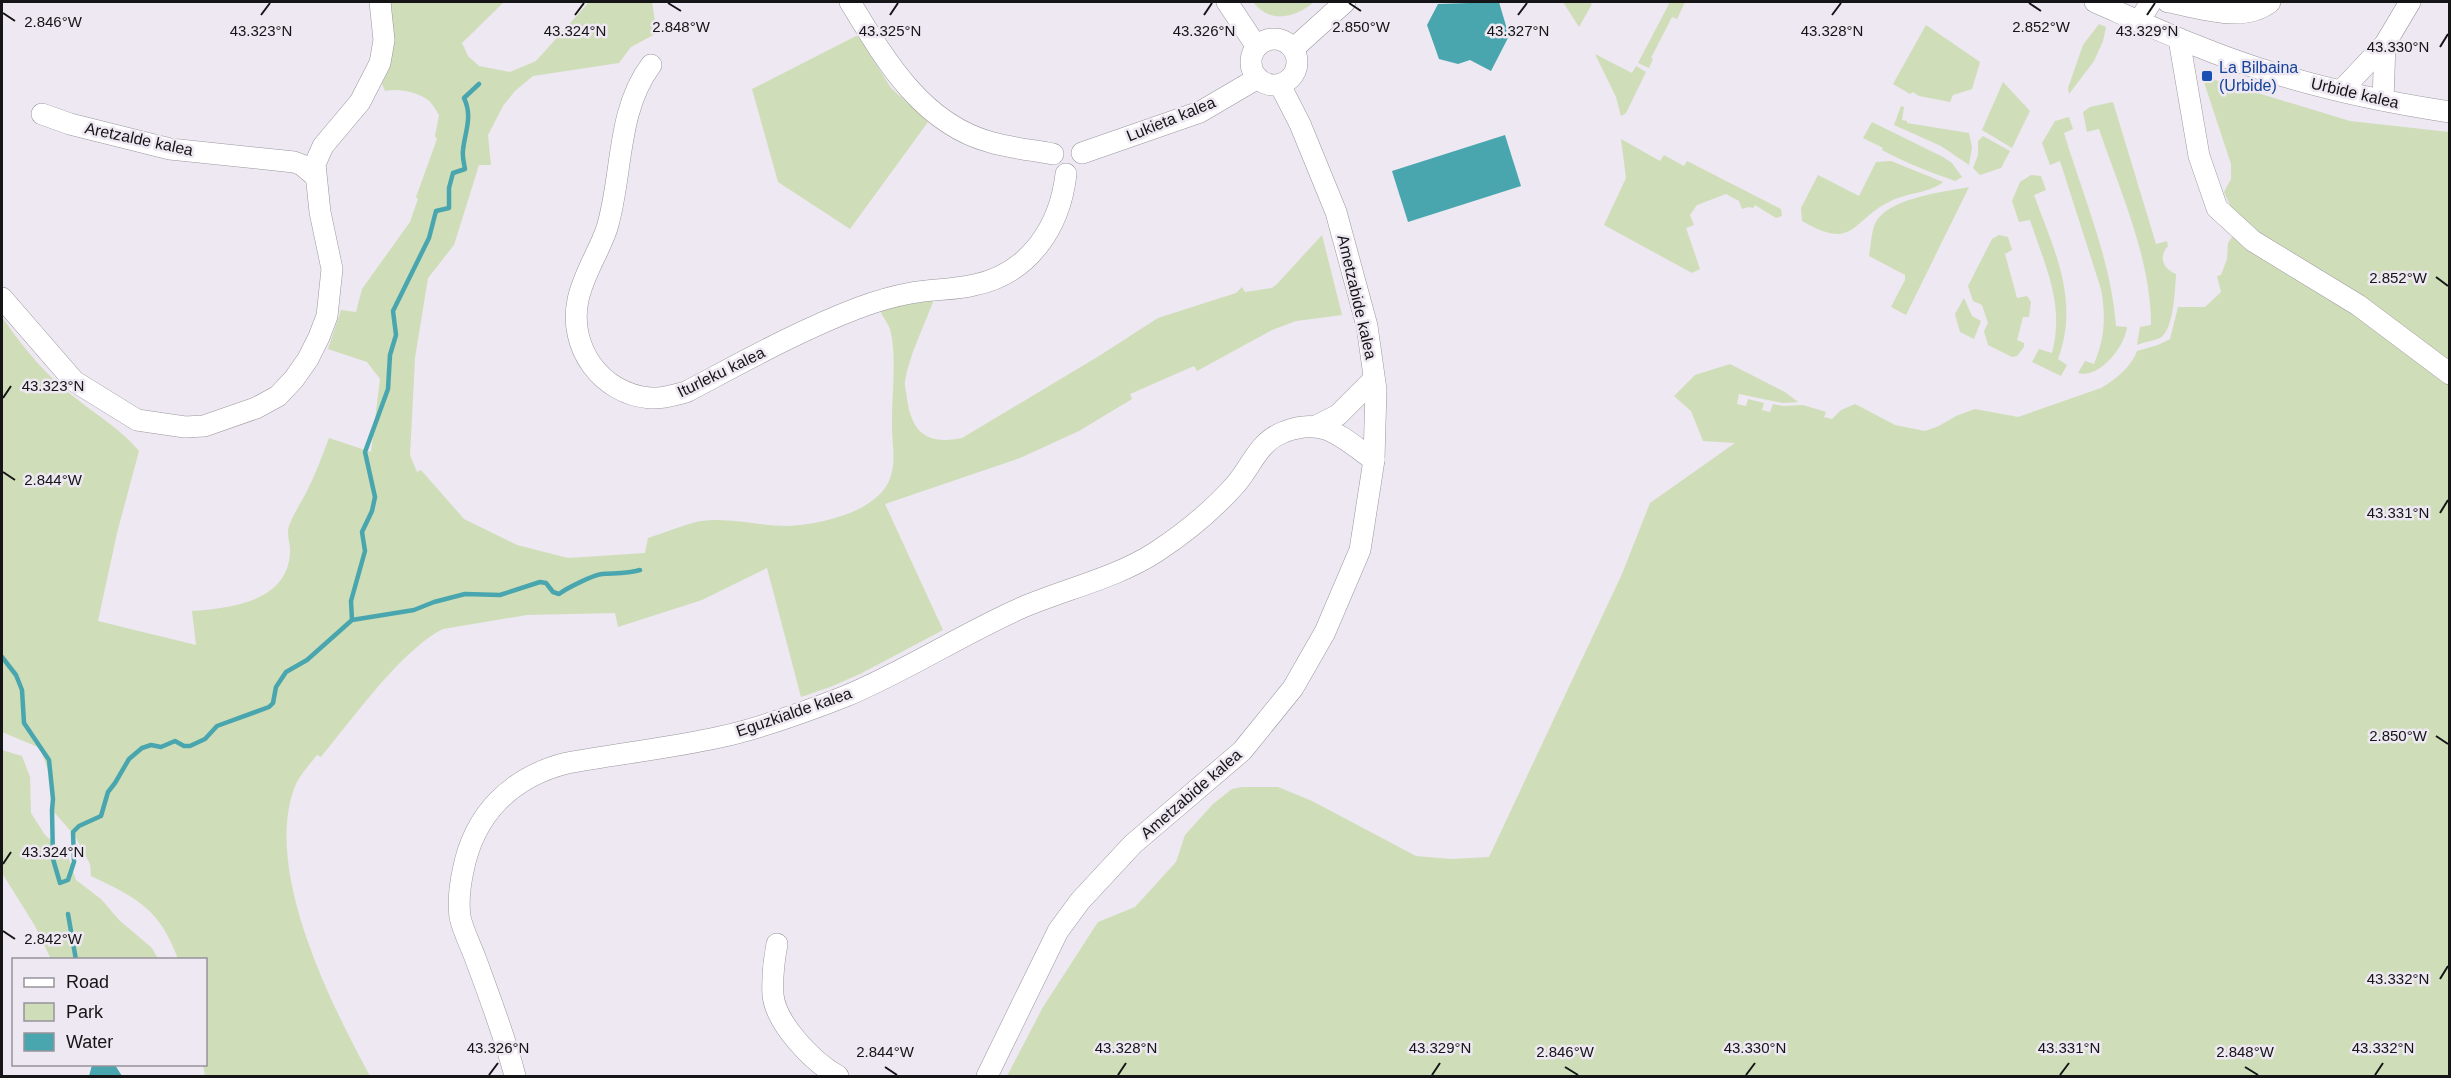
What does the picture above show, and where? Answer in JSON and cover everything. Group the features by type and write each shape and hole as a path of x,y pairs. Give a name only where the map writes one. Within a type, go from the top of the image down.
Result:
{"street":[{"path":"2,298 74,381 137,420 185,427 204,426 239,415 278,396 294,379 320,337 327,316 332,269 320,212 315,164 323,146 360,102 380,63 384,40 380,2"},
{"path":"850,2 904,84 929,108 958,128 988,142 1053,154"},
{"path":"1227,2 1257,46"},
{"path":"1293,49 1345,2"},
{"name":"Urbide kalea","path":"2095,2 2179,39 2269,72 2342,91 2450,112"},
{"path":"2139,21 2151,2"},
{"path":"2168,2 2236,14 2254,10 2271,2"},
{"path":"2342,91 2385,44 2410,2"},
{"path":"1276,39 1293,49 1297,63 1296,70 1287,82 1272,85 1258,78 1251,66 1251,59 1257,46 1262,42 1276,39"},
{"path":"2179,39 2199,156 2217,208 2253,241 2358,304 2450,374"},
{"path":"2383,100 2385,44"},
{"name":"Iturleku kalea","path":"651,65 641,77 634,98 621,141 607,227 582,286 576,313 579,340 591,364 611,384 638,396 666,397 686,392 803,331 861,307 909,293 974,285 994,280 1011,271 1035,251 1053,225 1064,192 1066,174"},
{"name":"Lukieta kalea","path":"1082,153 1200,111 1258,78"},
{"name":"Ametzabide kalea","path":"987,1077 1058,931 1080,901 1133,844 1242,751 1293,688 1325,632 1360,550 1374,460 1375,424 1374,379 1366,326 1336,212 1300,124 1280,85"},
{"name":"Aretzalde kalea","path":"42,114 70,124 170,149 273,159 302,165 315,176"},
{"name":"Aretzalde kalea","path":"273,159 296,154 329,138"},
{"path":"1067,144 1076,146 1082,153 1079,168 1071,174 1055,168 1053,154 1058,147 1067,144"},
{"path":"1374,379 1330,425 1374,460"},
{"name":"Eguzkialde kalea","path":"515,1077 509,1051 460,916 460,886 465,862 485,816 503,794 543,769 720,737 759,726 846,695 1022,608 1109,575 1155,554 1196,524 1228,492 1263,444 1284,432 1305,425 1375,424"},
{"path":"777,944 774,956 773,997 786,1027 806,1051 838,1077"}],"green space":[{"path":"389,2 504,2 462,43 468,56 479,66 510,72 536,61 589,2 652,2 657,33 631,47 619,63 533,76 515,91 503,106 488,135 491,165 479,165 454,245 428,278 415,358 410,455 417,472 421,470 464,519 517,545 568,558 645,553 648,538 696,522 719,520 776,526 800,525 829,520 858,510 870,502 888,483 893,468 893,350 890,329 881,313 883,309 931,300 933,302 910,361 905,386 909,411 917,428 923,434 939,440 962,438 1158,318 1236,293 1242,287 1245,292 1272,288 1322,235 1342,315 1296,321 1272,330 1197,371 1194,366 1130,394 1132,399 1079,431 1020,458 885,504 943,630 860,674 830,687 801,697 767,568 702,600 618,627 615,613 527,615 443,629 427,639 394,669 321,757 317,755 304,771 294,789 287,822 288,859 306,937 337,1012 370,1076 205,1076 203,1066 207,1066 207,958 178,958 163,928 145,907 121,891 91,876 90,864 75,836 53,811 49,773 40,748 2,732 2,317 46,372 139,451 117,533 98,621 196,645 192,611 238,605 267,593 278,583 286,570 290,554 289,526 306,493 329,438 371,452 380,379 367,362 328,349 341,310 356,312 362,289 410,222 418,199 416,197 437,139 435,136 439,115 424,97 407,91 385,91 382,84"},
{"path":"1253,2 1314,2 1292,15 1275,16 1260,9"},
{"path":"1563,2 1592,4 1579,27"},
{"path":"1670,2 1685,2 1677,19 1672,17 1651,58 1653,59 1649,68 1638,63"},
{"path":"2099,24 2106,27 2103,41 2094,61 2069,94 2068,88 2083,45"},
{"path":"1926,25 1980,62 1972,89 1953,95 1950,102 1919,96 1913,92 1910,94 1893,84"},
{"path":"858,35 891,88 928,122 850,229 778,182 752,89"},
{"path":"1595,54 1632,73 1636,66 1646,72 1626,113 1621,116 1616,97"},
{"path":"2202,76 2350,121 2449,132 2449,1076 1007,1076 1043,1007 1098,922 1135,907 1176,862 1185,835 1213,804 1232,789 1278,787 1312,801 1416,856 1451,859 1489,857 1622,574 1650,503 1735,443 1703,441 1691,411 1674,396 1695,375 1730,364 1785,392 1798,402 1783,403 1739,394 1737,404 1746,406 1748,399 1764,403 1762,410 1770,412 1773,404 1803,405 1826,412 1824,417 1832,419 1841,410 1855,404 1895,425 1925,431 1975,409 2018,417 2101,388 2122,372 2135,357 2137,351 2170,339 2178,307 2205,307 2221,292 2217,276 2221,275 2227,259 2228,243 2242,222 2233,211 2224,192 2231,179 2231,164"},
{"path":"2003,82 2030,111 2012,148 1982,130"},
{"path":"2113,102 2156,244 2167,241 2168,246 2163,254 2163,262 2176,274 2173,309 2165,334 2160,338 2137,345 2140,327 2151,325 2146,275 2133,225 2099,129 2087,132 2083,112 2090,107"},
{"path":"1901,106 1904,107 1902,120 1907,123 1969,133 1972,147 1969,165 1941,146 1894,125"},
{"path":"2069,117 2073,129 2064,133 2102,253 2116,326 2127,327 2122,343 2110,359 2095,371 2086,374 2078,373 2085,361 2094,364 2102,336 2104,309 2101,289 2060,161 2050,165 2042,143 2055,121"},
{"path":"1872,122 1943,157 1952,163 1962,177 1955,181 1882,150 1883,148 1863,138"},
{"path":"1983,136 2010,151 2001,168 1980,175 1973,168 1978,155 1978,141"},
{"path":"1621,139 1660,161 1664,155 1684,166 1687,161 1781,209 1782,216 1776,218 1755,205 1753,208 1742,209 1739,201 1726,194 1697,205 1690,215 1694,225 1686,228 1700,269 1692,273 1604,225 1626,178"},
{"path":"1891,161 1943,182 1938,186 1891,201 1851,230 1843,233 1833,234 1802,221 1801,208 1818,175 1859,196 1876,162"},
{"path":"2031,175 2041,176 2046,190 2034,195 2056,256 2065,296 2064,337 2058,359 2067,365 2061,376 2032,362 2039,349 2052,353 2056,318 2052,285 2030,220 2019,222 2012,201 2020,182"},
{"path":"1969,187 1906,315 1891,307 1905,280 1905,275 1869,256 1875,224 1881,215 1903,202"},
{"path":"1999,235 2008,237 2012,250 2005,254 2017,298 2027,296 2031,302 2029,317 2023,317 2017,340 2024,343 2024,347 2017,356 2012,357 1988,345 1984,331 1988,323 1982,305 1973,301 1968,286 1992,239"},
{"path":"1964,298 1972,316 1981,321 1974,339 1960,332 1955,314"},
{"path":"2,750 22,756 30,777 31,813 45,835 68,856 76,880 101,899 119,920 152,948 157,958 51,958 35,926 2,873"}],"water":[{"path":"1499,2 1509,36 1491,71 1470,60 1458,64 1439,59 1427,25 1438,4"},
{"path":"1505,135 1521,186 1408,222 1392,171"},
{"path":"92,1066 116,1066 122,1076 89,1076"}],"waterway":[{"path":"352,620 351,601 365,551 362,532 372,511 375,497 365,452 388,389 390,355 396,335 393,311 429,238 436,211 449,208 449,188 453,173 465,169 463,153 468,111 464,98 479,84"},
{"path":"2,657 16,675 22,690 24,723 49,760 53,799 53,859 60,883 68,880 74,862 73,832 79,826 101,816 108,792 129,759 142,748 151,745 161,747 175,741 184,746 190,746 205,739 217,726 269,707 273,703 276,687 286,672 307,660 352,620 414,610 465,594 500,595 540,582 546,583 553,592 559,594 598,575 640,570"},
{"path":"68,914 76,958"}],"place":[{"name":"La Bilbaina (Urbide)","path":"2207,76"}]}
